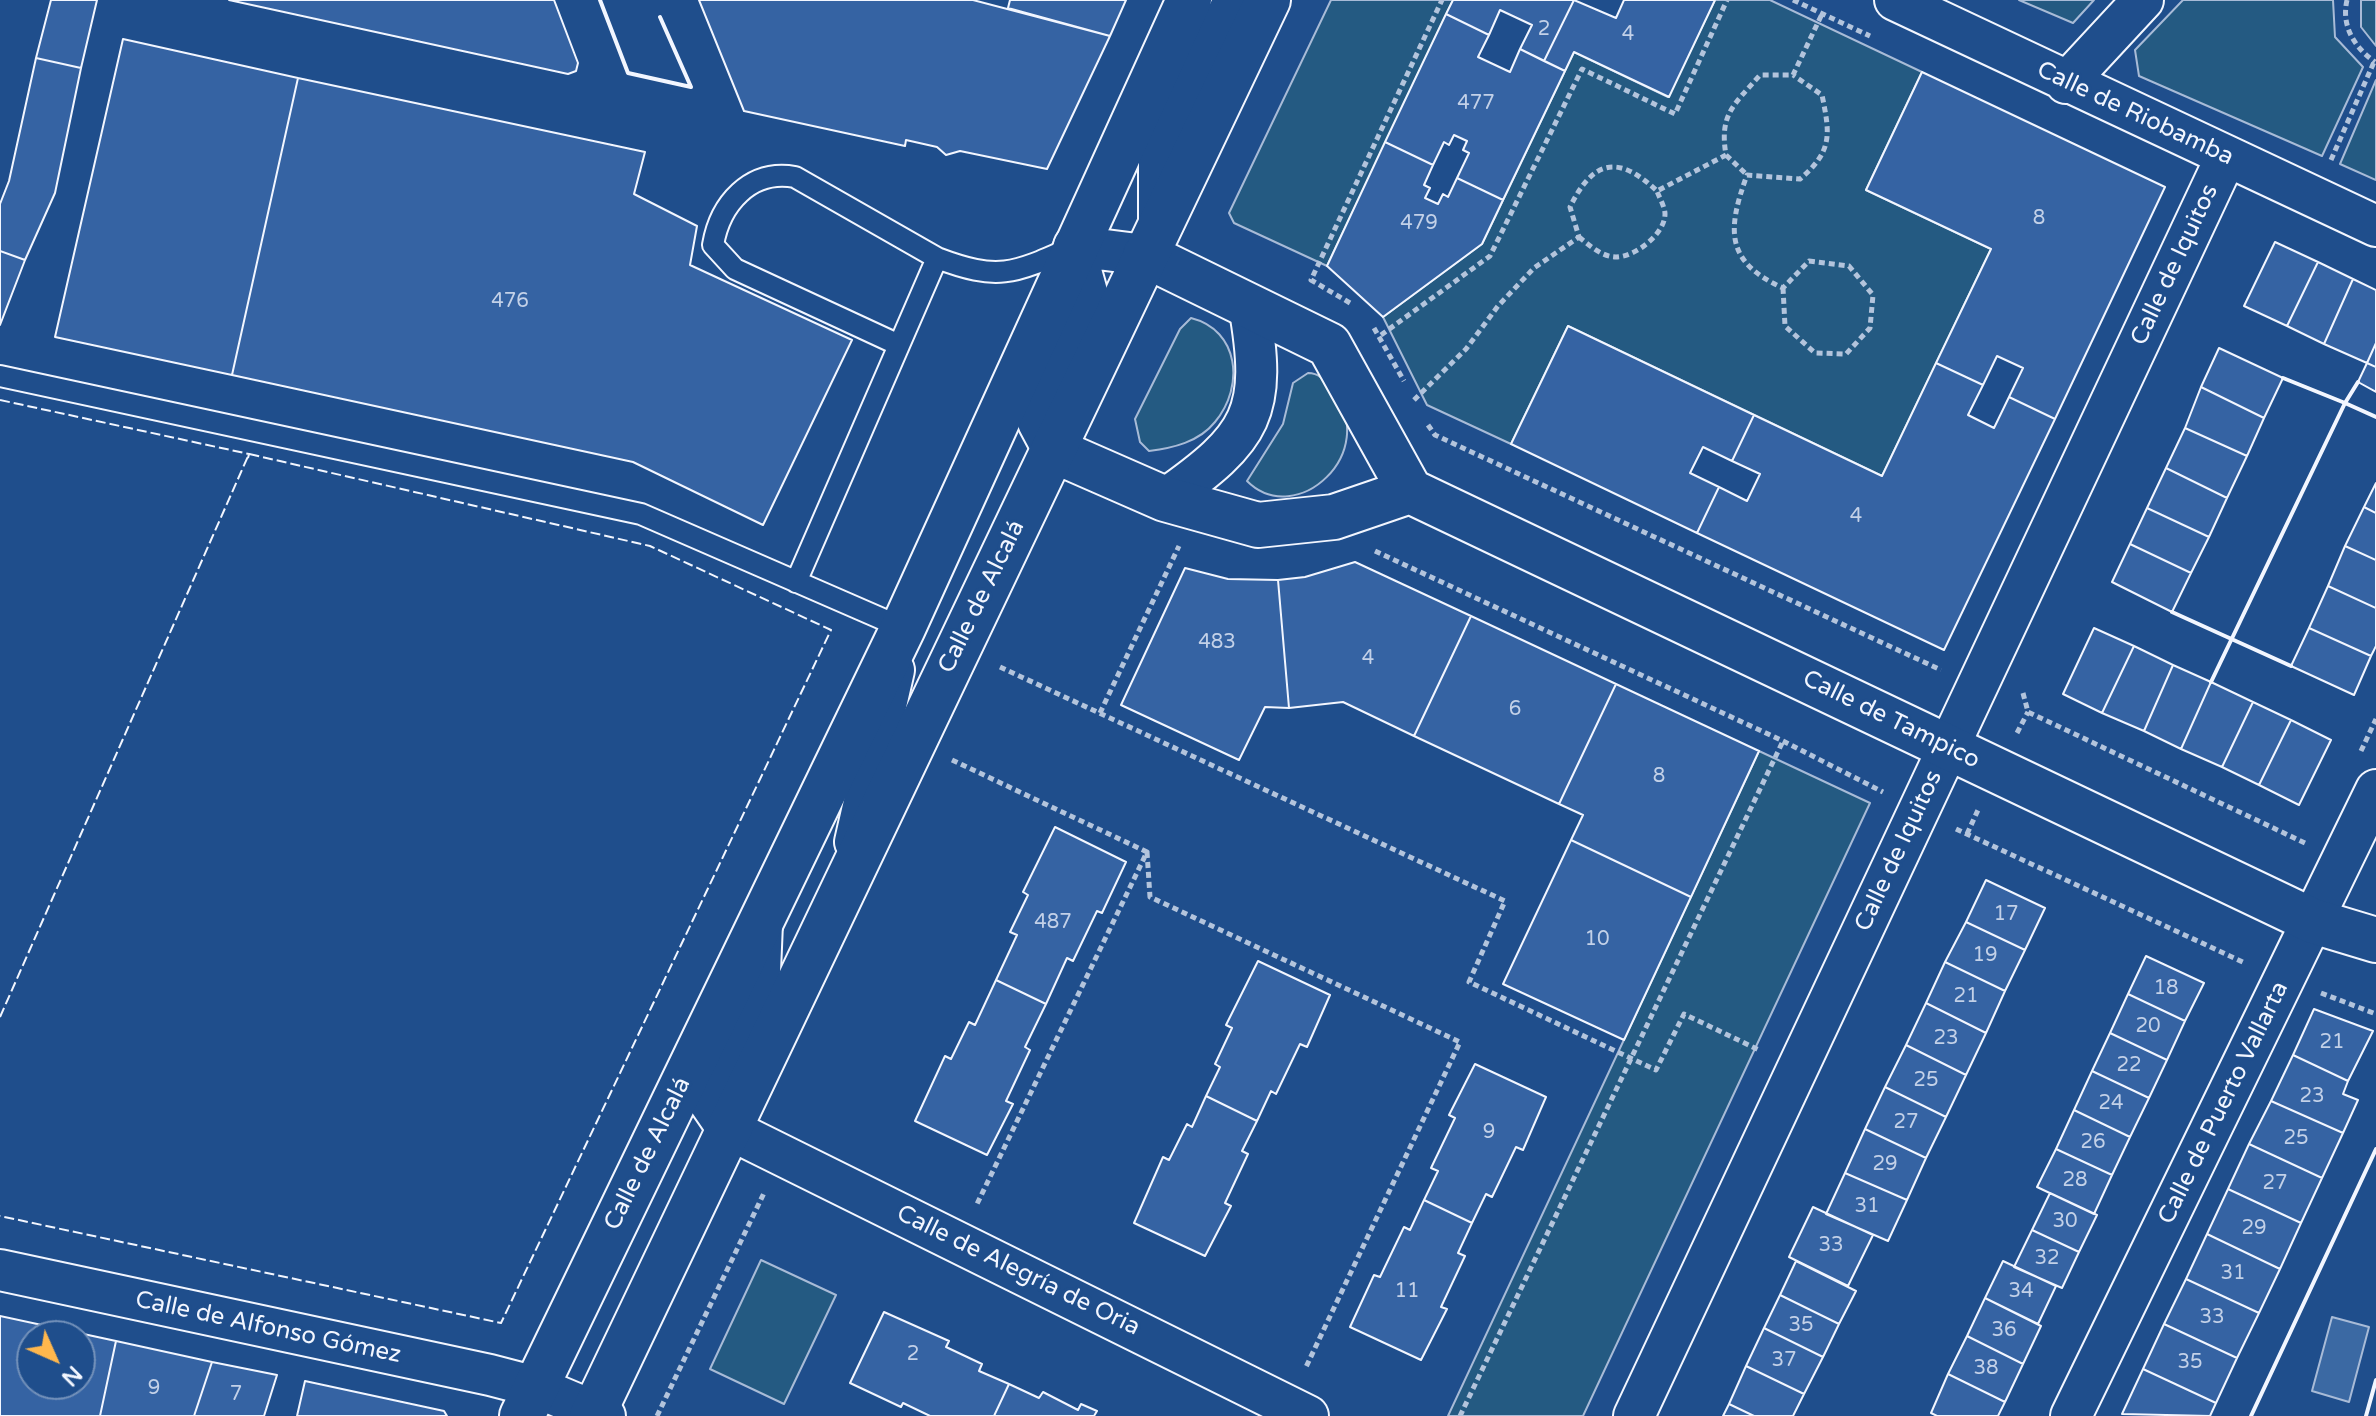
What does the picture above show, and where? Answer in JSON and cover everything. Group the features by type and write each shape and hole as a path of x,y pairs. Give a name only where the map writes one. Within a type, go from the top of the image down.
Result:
{"main road":[{"name":"Calle de Alcalá","path":"530,1406 903,628 1074,246 1189,0"},
{"name":"Calle de Alcalá","path":"597,1414 727,1128 848,873 1268,0"},
{"path":"1053,450 1165,519 1258,525 1334,517 1410,491 1329,345 1249,305 1152,240"},
{"name":"Calle de Tampico","path":"1410,491 2313,921 2376,940"}],"street":[{"name":"Calle de Alcalá","path":"1152,240 1159,162 1234,0"},
{"name":"Calle de Riobamba","path":"1895,0 2066,83 2376,226"},
{"path":"2066,83 2143,0"},
{"name":"Calle de Iquitos","path":"1634,1416 1901,802 1931,739 1982,672 2226,157"},
{"path":"1053,450 1038,422 1088,296 1074,246 1152,240"},
{"path":"1165,519 1249,421 1259,363 1249,305"},
{"name":"Calle de Alcalá","path":"848,873 903,628"},
{"name":"Calle de Puerto Vallarta","path":"2071,1416 2376,790"},
{"name":"Calle de Alcalá","path":"727,1128 707,1099 759,995 762,922"},
{"name":"Calle de Alegría de Oria","path":"727,1128 1298,1411"},
{"name":"Calle de Alfonso Gómez","path":"0,1270 530,1406"},
{"name":"Calle de Alcalá","path":"530,1406 597,1414"}],"lane":[{"path":"899,345 735,269 713,245 717,223 731,198 752,184 780,174 795,177 937,258 976,273 1018,272 1074,246"},
{"path":"796,582 937,258"},
{"path":"0,376 641,514 903,628"}],"path":[{"path":"1354,308 1311,280 1442,0"},
{"path":"1381,335 1490,256 1582,69 1675,114 1727,0"},
{"path":"2327,169 2375,62 2358,49 2347,29 2347,0"},
{"path":"1793,75 1822,14"},
{"path":"1760,75 1793,75 1822,95 1830,134 1818,164 1800,179 1747,175 1726,155 1723,136 1726,114 1760,75"},
{"path":"1657,191 1726,155"},
{"path":"1620,166 1641,175 1657,191 1665,214 1659,231 1643,247 1618,258 1599,253 1579,237 1570,207 1583,181 1601,167 1620,166"},
{"path":"1747,175 1734,213 1735,246 1747,267 1783,288"},
{"path":"1414,400 1466,349 1498,306 1534,268 1579,237"},
{"path":"1809,261 1849,266 1873,295 1870,328 1846,354 1815,353 1785,326 1783,288 1809,261"},
{"path":"1372,326 1381,335 1435,435 1943,671"},
{"path":"1165,519 1179,545 1192,550"},
{"path":"1100,713 1179,545"},
{"path":"1363,545 1783,741 1901,802 2284,979 2376,1014"},
{"path":"1002,652 996,665 1505,901 1469,982 1656,1070 1684,1014 1764,1052"},
{"path":"1901,802 1931,739 1943,671 1960,661 2022,690 2028,712 2307,844 2343,857"},
{"path":"912,741 1147,852"},
{"path":"1460,1416 1783,741"},
{"path":"960,1241 1147,852"},
{"path":"1147,852 1150,897 1460,1042 1298,1411"},
{"path":"657,1416 782,1157"}],"shaded area":[{"path":"1331,0 1453,0 1327,266 1234,223 1229,213"},
{"path":"1715,0 1770,0 1922,72 1866,190 1991,249 1882,476 1568,326 1511,444 1427,405 1383,317 1482,244 1574,52 1668,97"},
{"path":"2019,0 2094,0 2073,23"},
{"path":"2183,0 2333,0 2335,37 2363,67 2322,156 2139,76 2135,50"},
{"path":"2361,0 2376,0 2376,46 2361,27"},
{"path":"2376,80 2376,180 2340,164"},
{"path":"1191,318 1207,324 1228,347 1233,376 1231,392 1225,408 1201,435 1176,446 1149,451 1140,442 1135,419 1180,329"},
{"path":"1308,373 1316,374 1324,381 1345,414 1347,437 1340,459 1327,477 1309,490 1288,496 1267,494 1247,481 1283,424 1293,383"},
{"path":"1759,751 1870,803 1583,1416 1448,1416"},
{"path":"761,1260 836,1295 784,1404 710,1369"},
{"path":"2332,1317 2369,1327 2349,1402 2312,1391"}],"building":[{"path":"51,0 97,0 81,68 36,58"},
{"path":"229,0 554,0 578,63 576,71 568,74"},
{"path":"699,0 973,0 1110,36 1047,169 960,151 946,155 937,147 906,140 905,146 744,111"},
{"path":"1010,0 1126,0 1110,36 1008,8"},
{"path":"1453,0 1574,0 1544,61 1520,49 1532,25 1500,10 1489,35 1446,14"},
{"path":"1574,0 1616,18 1624,0 1715,0 1669,97 1574,52 1565,71 1544,61"},
{"path":"1446,14 1489,35 1478,57 1510,72 1520,49 1565,71 1503,200 1457,178 1469,153 1463,150 1467,141 1454,135 1449,145 1444,142 1433,165 1385,142"},
{"path":"123,39 298,78 232,375 55,337"},
{"path":"36,58 81,68 55,193 25,260 0,251 0,204 9,181"},
{"path":"1922,72 2165,187 2055,419 2009,397 2023,368 1997,356 1983,385 1936,363 1991,249 1866,190"},
{"path":"298,78 645,152 634,194 697,226 690,265 852,340 763,525 633,462 232,375"},
{"path":"1385,142 1433,165 1424,185 1430,188 1425,198 1438,204 1443,194 1448,197 1457,178 1503,200 1482,244 1383,317 1327,266"},
{"path":"2275,242 2318,262 2287,326 2244,306"},
{"path":"0,251 25,260 0,325"},
{"path":"2318,262 2353,279 2324,344 2287,326"},
{"path":"2353,279 2376,290 2376,343 2367,363 2324,344"},
{"path":"1568,326 1754,415 1732,461 1703,447 1690,473 1719,487 1697,533 1511,444"},
{"path":"2376,343 2376,367 2367,363"},
{"path":"2219,348 2283,378 2264,418 2201,387"},
{"path":"1936,363 1983,385 1968,415 1994,428 2009,397 2055,419 1944,650 1697,533 1719,487 1747,501 1760,474 1732,461 1754,415 1882,476"},
{"path":"2367,363 2376,367 2376,392 2358,382"},
{"path":"2201,387 2264,418 2247,456 2185,428"},
{"path":"2185,428 2247,456 2227,498 2166,468"},
{"path":"2166,468 2227,498 2209,537 2147,508"},
{"path":"2376,483 2376,513 2364,507"},
{"path":"2364,507 2376,513 2376,560 2345,546"},
{"path":"2147,508 2209,537 2191,573 2130,544"},
{"path":"2130,544 2191,573 2172,612 2112,582"},
{"path":"2345,546 2376,560 2376,608 2328,586"},
{"path":"1355,562 1471,616 1414,736 1343,702 1289,708 1278,580 1305,577"},
{"path":"1185,568 1228,579 1278,580 1289,708 1265,707 1239,760 1121,705"},
{"path":"2328,586 2376,608 2376,646 2371,656 2309,628"},
{"path":"1471,616 1616,684 1559,804 1414,736"},
{"path":"2094,628 2134,646 2102,713 2063,694"},
{"path":"2309,628 2371,656 2354,695 2291,666"},
{"path":"2134,646 2173,665 2144,731 2102,713"},
{"path":"2173,665 2211,682 2181,749 2144,731"},
{"path":"2211,682 2253,702 2222,767 2181,749"},
{"path":"1616,684 1759,751 1691,897 1571,840 1583,815 1559,804"},
{"path":"2253,702 2291,720 2259,785 2222,767"},
{"path":"2291,720 2331,740 2299,805 2259,785"},
{"path":"1055,827 1126,862 1102,913 1097,911 1073,961 1067,958 1046,1004 996,980 1017,935 1010,932 1028,895 1023,892"},
{"path":"1571,840 1691,897 1624,1040 1503,984"},
{"path":"1986,880 2045,908 2025,950 1966,922"},
{"path":"1966,922 2025,950 2005,991 1945,962"},
{"path":"2146,956 2204,983 2185,1021 2128,994"},
{"path":"1258,961 1330,995 1307,1047 1300,1044 1276,1094 1271,1091 1257,1121 1206,1096 1220,1067 1215,1064 1232,1028 1226,1025"},
{"path":"1945,962 2005,991 1986,1033 1926,1003"},
{"path":"996,980 1046,1004 1025,1047 1030,1050 1006,1101 1013,1104 987,1155 915,1121 945,1056 951,1059 969,1022 975,1025"},
{"path":"2128,994 2185,1021 2167,1060 2110,1033"},
{"path":"1926,1003 1986,1033 1966,1075 1906,1045"},
{"path":"2314,1009 2373,1031 2348,1081 2293,1055"},
{"path":"2110,1033 2167,1060 2149,1098 2092,1071"},
{"path":"1906,1045 1966,1075 1946,1117 1885,1087"},
{"path":"2293,1055 2348,1081 2343,1094 2358,1100 2343,1133 2271,1101"},
{"path":"1475,1064 1546,1097 1523,1150 1516,1147 1492,1197 1486,1194 1472,1223 1424,1200 1438,1171 1431,1168 1455,1118 1449,1115"},
{"path":"2092,1071 2149,1098 2130,1137 2074,1110"},
{"path":"1885,1087 1946,1117 1926,1158 1865,1129"},
{"path":"1206,1096 1257,1121 1242,1151 1248,1154 1225,1203 1231,1206 1205,1256 1134,1223 1163,1157 1169,1160 1187,1124 1192,1127"},
{"path":"2271,1101 2343,1133 2322,1178 2249,1144"},
{"path":"2074,1110 2130,1137 2112,1175 2056,1149"},
{"path":"1865,1129 1926,1158 1907,1200 1845,1173"},
{"path":"2249,1144 2322,1178 2301,1223 2228,1189"},
{"path":"2056,1149 2112,1175 2094,1214 2037,1187"},
{"path":"1845,1173 1907,1200 1888,1241 1826,1214"},
{"path":"2228,1189 2301,1223 2280,1269 2207,1234"},
{"path":"2050,1193 2097,1215 2079,1252 2032,1230"},
{"path":"1424,1200 1472,1223 1458,1253 1465,1256 1441,1307 1447,1309 1421,1360 1350,1327 1374,1275 1380,1277 1404,1227 1410,1230"},
{"path":"1813,1207 1873,1235 1848,1286 1789,1257"},
{"path":"2032,1230 2079,1252 2062,1288 2014,1267"},
{"path":"2207,1234 2280,1269 2259,1313 2186,1279"},
{"path":"1796,1261 1856,1291 1839,1324 1780,1295"},
{"path":"2003,1261 2056,1286 2038,1324 1985,1298"},
{"path":"2186,1279 2259,1313 2237,1358 2164,1324"},
{"path":"1780,1295 1839,1324 1823,1357 1764,1328"},
{"path":"1985,1298 2041,1326 2023,1364 1967,1336"},
{"path":"884,1312 949,1341 946,1347 982,1364 979,1371 1009,1384 994,1416 930,1416 903,1403 901,1407 850,1383"},
{"path":"0,1316 19,1320 16,1320 16,1400 96,1400 96,1337 116,1341 100,1416 0,1416"},
{"path":"2164,1324 2237,1358 2216,1403 2143,1369"},
{"path":"1764,1328 1823,1357 1804,1394 1746,1366"},
{"path":"1967,1336 2023,1364 2005,1402 1948,1374"},
{"path":"116,1341 212,1362 194,1416 100,1416"},
{"path":"212,1362 277,1375 264,1416 194,1416"},
{"path":"1746,1366 1804,1394 1793,1416 1754,1416 1729,1404"},
{"path":"2143,1369 2216,1403 2210,1416 2122,1414"},
{"path":"1948,1374 2005,1402 1998,1416 1937,1416 1931,1413"},
{"path":"305,1381 444,1411 447,1416 297,1416"},
{"path":"1009,1384 1039,1398 1043,1392 1078,1410 1081,1404 1097,1411 1094,1416 994,1416"},
{"path":"1729,1404 1754,1416 1723,1416"}],"fence":[{"path":"0,400 249,454 248,458"},
{"path":"0,1017 249,454 650,546 831,630 501,1323 0,1216"}],"wall":[{"path":"600,0 628,73 691,87 660,17"},
{"path":"2283,378 2345,403 2358,382"},
{"path":"2211,682 2345,403 2376,417"},
{"path":"2172,612 2291,666"},
{"path":"2251,1416 2376,1149"},
{"path":"2366,1416 2376,1380"}]}
